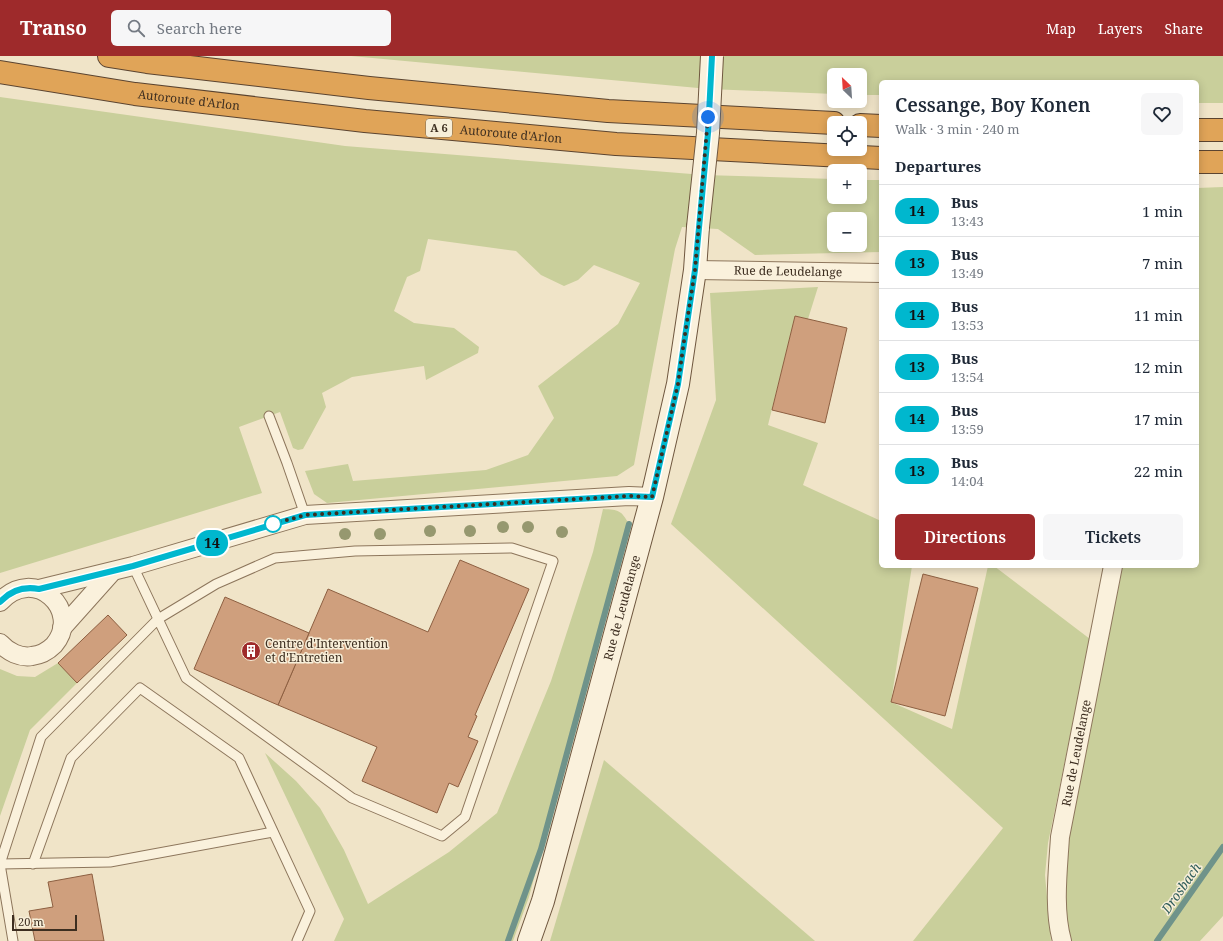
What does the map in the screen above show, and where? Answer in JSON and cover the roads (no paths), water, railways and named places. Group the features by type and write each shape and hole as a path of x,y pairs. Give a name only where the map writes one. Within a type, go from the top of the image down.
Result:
{"highway":[{"path":"109,56 162,64 369,88 608,111 827,123"},
{"name":"Autoroute d'Arlon","path":"0,72 135,94 365,121 616,144 879,158"},
{"path":"867,125 879,126"},
{"path":"1199,130 1223,130"},
{"path":"1199,162 1223,162"}],"main road":[{"name":"Rue de Leudelange","path":"529,941 543,902 652,497 678,384 695,270 708,133 712,56"}],"street":[{"name":"Rue de Leudelange","path":"695,270 879,273"},
{"path":"0,602 6,595 18,589 39,589 112,572 305,515 621,497 652,497"},
{"name":"Rue de Leudelange","path":"1062,941 1058,914 1060,837 1113,568"},
{"path":"62,628 112,572"},
{"path":"0,643 5,649 16,655 28,657 40,655 50,649 58,639 62,628 62,614 50,595 39,589"}],"lane":[{"path":"268,416 287,463 305,515"},
{"path":"13,941 0,864 41,737 158,619 216,584 275,558 355,551 512,548 553,561 465,817 442,836 352,798 186,678 158,619 133,566"},
{"path":"33,864 71,758 140,688 238,758 310,911 297,941"},
{"path":"0,864 110,862 273,832"}],"waterway":[{"path":"508,941 541,849 629,524"},
{"name":"Drosbach","path":"1157,941 1223,847"}],"place":[{"name":"Centre d'Intervention et d'Entretien","path":"251,651"}]}
